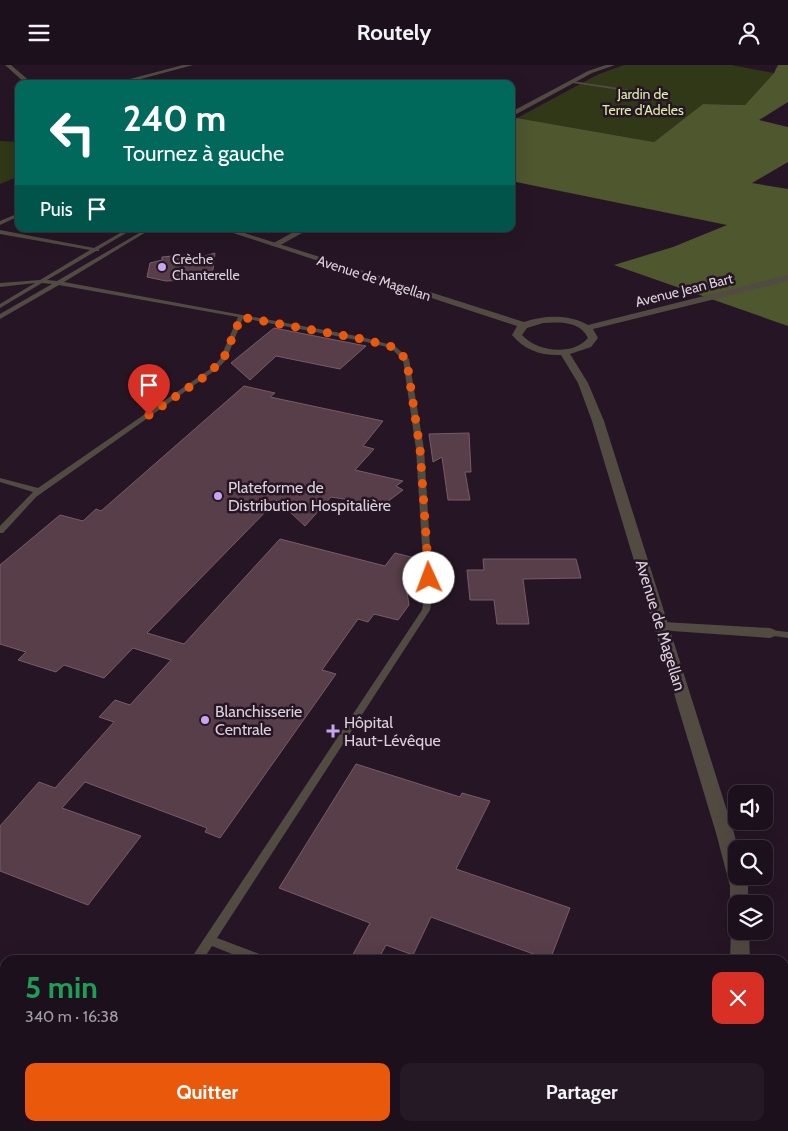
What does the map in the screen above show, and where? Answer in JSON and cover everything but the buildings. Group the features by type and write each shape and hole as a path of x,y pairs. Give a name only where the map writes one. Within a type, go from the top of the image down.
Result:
{"street":[{"path":"8,65 25,80"},
{"path":"130,80 190,65"},
{"path":"515,113 590,72 612,65"},
{"name":"Avenue de Magellan","path":"234,232 524,325"},
{"path":"274,245 298,232"},
{"name":"Avenue Jean Bart","path":"587,328 788,278"},
{"path":"556,319 587,328 594,338 591,343 576,351 550,352 527,346 520,341 517,335 518,330 524,325 556,319"},
{"name":"Avenue de Magellan","path":"564,352 591,399 663,627 725,833 739,886 739,895"},
{"path":"663,627 770,633"},
{"path":"740,940 740,955"}],"lane":[{"path":"573,82 646,93"},
{"path":"0,223 15,216"},
{"path":"0,232 109,252"},
{"path":"0,306 125,232"},
{"path":"0,317 144,232"},
{"path":"0,285 36,281 58,283 362,339 393,347 406,359 420,449 429,594 426,610 199,955"},
{"path":"0,531 39,491 215,368 223,360 241,317"},
{"path":"0,480 39,491"},
{"path":"770,633 788,635"},
{"path":"209,940 248,955"}],"green space":[{"name":"Jardin de Terre d'Adeles","path":"624,65 731,65 774,73 745,105 703,104 654,142 517,118 599,74"},
{"path":"778,65 788,65 788,102 759,120 788,127 788,162 752,183 788,189 788,326 614,265 673,247 727,225 515,182 515,119 517,118 654,142 703,104 745,105 774,73"},
{"path":"0,141 15,142 15,178 0,184"}],"place":[{"name":"Crèche Chanterelle","path":"162,267"},
{"name":"Plateforme de Distribution Hospitalière","path":"218,496"},
{"name":"Blanchisserie Centrale","path":"205,720"},
{"name":"Hôpital Haut-Lévêque","path":"333,731"}],"route":[{"path":"149,415 204,377 223,360 241,317 362,339 393,347 406,359 408,369 420,449 429,578"}]}
